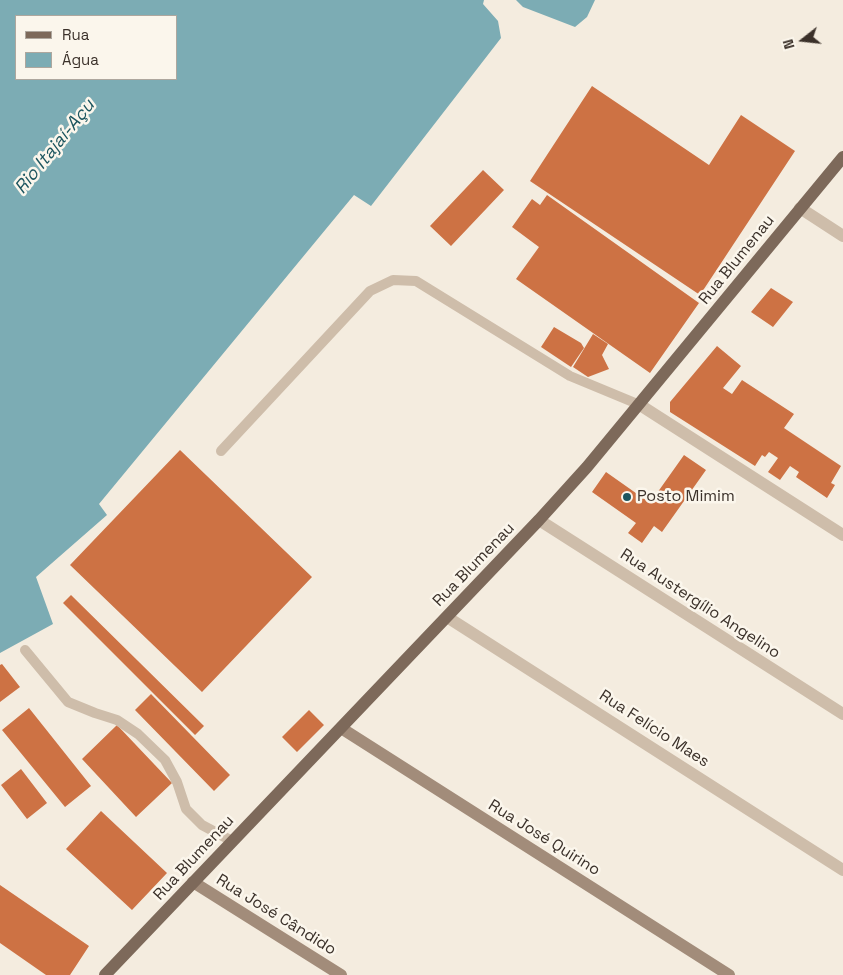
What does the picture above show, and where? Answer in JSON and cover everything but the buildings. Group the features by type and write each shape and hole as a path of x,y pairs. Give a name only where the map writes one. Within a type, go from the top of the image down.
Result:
{"main road":[{"name":"Rua Blumenau","path":"105,975 539,520 609,442 843,157"},
{"name":"Rua José Quirino","path":"341,728 729,975"},
{"name":"Rua José Cândido","path":"194,882 341,975"}],"street":[{"path":"800,208 843,236"},
{"path":"640,404 843,535"},
{"name":"Rua Austergílio Angelino","path":"539,520 843,714"},
{"name":"Rua Felício Maes","path":"447,616 843,870"}],"lane":[{"path":"221,451 370,291 393,280 416,281 570,376 640,404"},
{"path":"24,650 68,702 117,720 138,734 165,760 186,809 202,825 232,841"}],"water":[{"name":"Rio Itajaí-Açu","path":"0,0 484,0 483,4 498,21 501,38 371,206 354,195 99,504 107,515 36,577 53,624 0,653"},
{"path":"516,0 595,0 587,17 575,27 523,7"}],"place":[{"name":"Posto Mimim","path":"627,497"}]}
